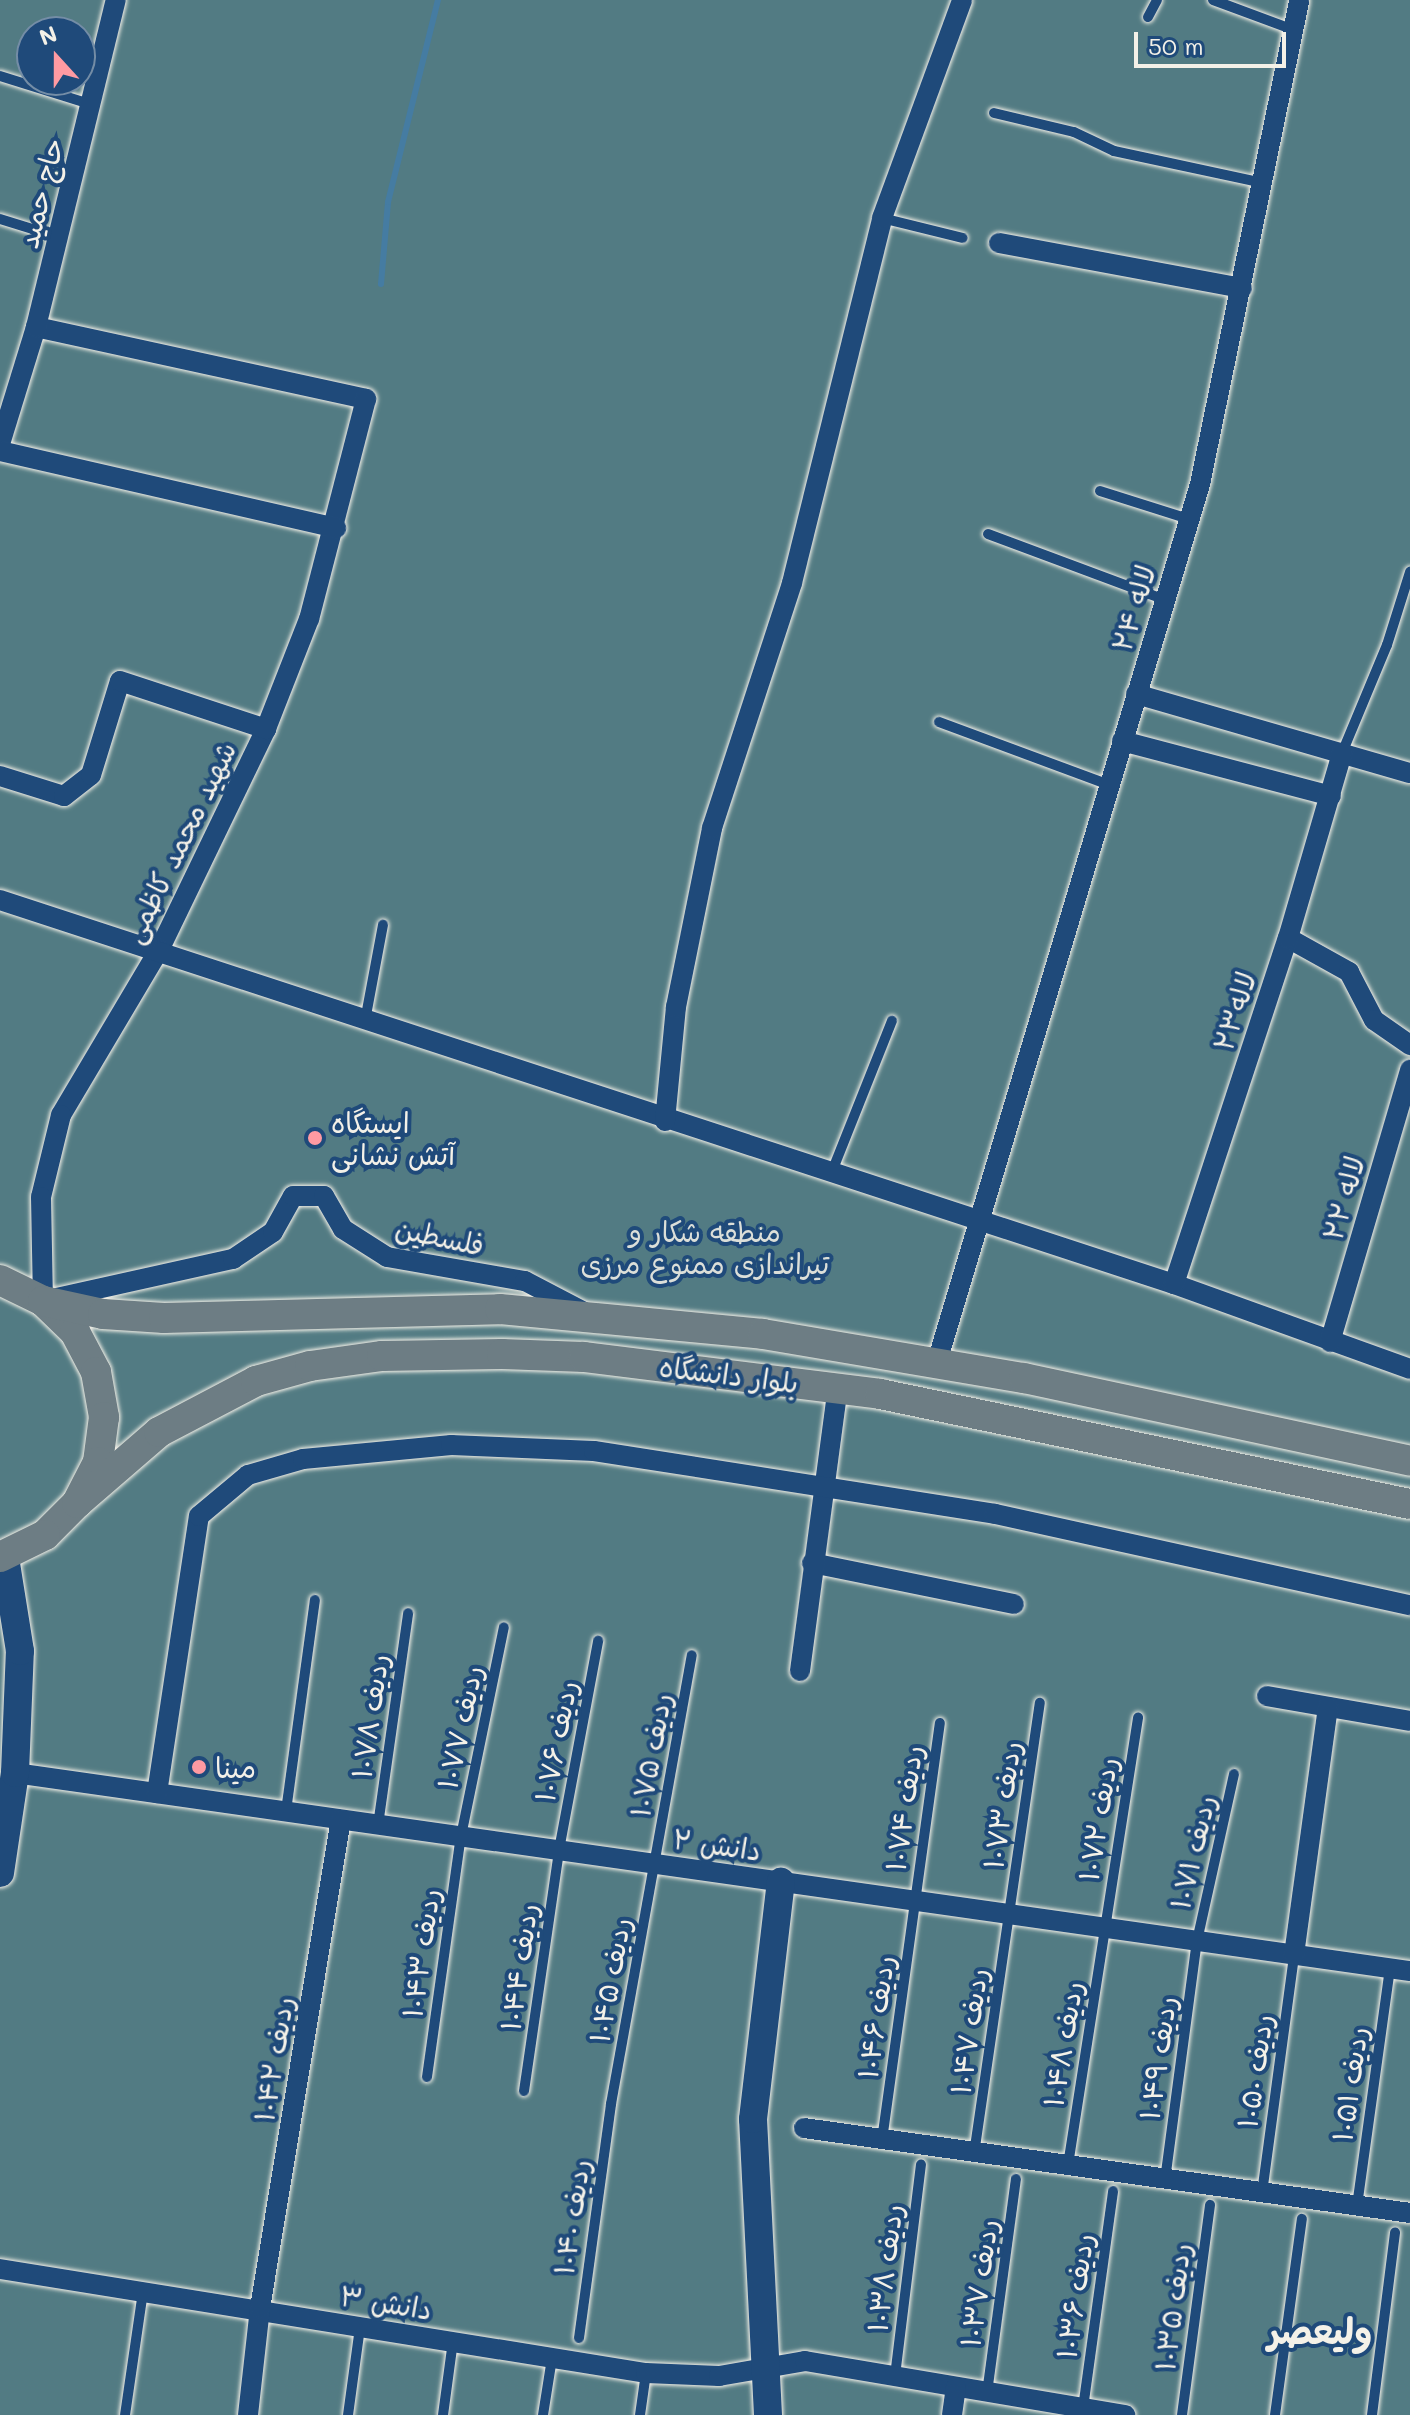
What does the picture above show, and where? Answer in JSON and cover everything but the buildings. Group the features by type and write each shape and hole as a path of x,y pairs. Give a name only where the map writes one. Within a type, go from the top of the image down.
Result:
{"main road":[{"path":"2,1278 43,1301 75,1332 96,1372 102,1402 98,1462 77,1503 45,1535 2,1559"},
{"name":"بلوار دانشگاه","path":"43,1301 103,1314 164,1318 500,1309 588,1314 763,1334 937,1362 1410,1461"},
{"name":"بلوار دانشگاه","path":"77,1503 147,1441 196,1410 256,1381 310,1366 382,1356 584,1357 838,1388 1023,1420 1410,1504"}],"street":[{"name":"حاج حمید","path":"0,444 36,327 116,0"},
{"path":"665,1121 676,1007 712,828 800,552 882,218 962,0"},
{"name":"لاله ۲۴","path":"937,1362 976,1220 1189,519 1265,183 1299,0"},
{"path":"999,243 1242,288"},
{"name":"شهید محمد کاظمی","path":"36,327 366,399 336,528 301,646 266,729 159,950 61,1115 41,1197 43,1301"},
{"path":"0,451 336,528"},
{"path":"0,776 64,796 91,775 120,681 266,729"},
{"path":"1136,694 1410,773"},
{"path":"1122,741 1331,796"},
{"name":"لاله۲۳","path":"1174,1284 1288,938 1342,753"},
{"path":"0,900 159,950 665,1121 1174,1284 1410,1369"},
{"path":"1288,938 1349,972 1374,1020 1410,1045"},
{"name":"لاله ۲۲","path":"1330,1342 1410,1070"},
{"name":"فلسطین","path":"43,1301 233,1259 273,1232 293,1196 324,1196 343,1229 387,1257 525,1281 588,1314"},
{"path":"800,1671 822,1488 838,1388"},
{"path":"157,1793 199,1516 248,1475 303,1459 451,1445 594,1451 995,1514 1410,1605"},
{"path":"0,1873 15,1773 20,1651 2,1559"},
{"path":"812,1563 1014,1604"},
{"path":"1267,1696 1410,1721"},
{"path":"1294,1955 1328,1707"},
{"name":"دانش ۲","path":"15,1773 1400,1970"},
{"name":"ردیف ۱۰۴۲","path":"248,2415 260,2308 341,1820"},
{"path":"768,2415 753,2119 781,1882"},
{"path":"804,2128 1410,2213"},
{"name":"دانش ۳","path":"0,2269 260,2308 646,2373 719,2376 805,2361 1125,2415"},
{"path":"952,2415 956,2387"}],"lane":[{"path":"1148,17 1157,0"},
{"path":"1213,0 1294,30"},
{"path":"0,76 90,104"},
{"path":"994,113 1074,132 1114,151 1265,183"},
{"path":"882,218 963,238"},
{"path":"0,219 58,237"},
{"path":"1100,491 1189,519"},
{"path":"988,534 1165,600"},
{"path":"1342,753 1387,645 1410,572"},
{"path":"939,722 1109,785"},
{"path":"365,1021 383,925"},
{"path":"831,1174 892,1021"},
{"path":"286,1811 315,1600"},
{"name":"ردیف ۱۰۷۸","path":"378,1825 408,1613"},
{"name":"ردیف ۱۰۷۷","path":"461,1836 504,1627"},
{"name":"ردیف ۱۰۷۶","path":"559,1850 598,1641"},
{"name":"ردیف ۱۰۷۵","path":"654,1864 692,1655"},
{"name":"ردیف ۱۰۷۳","path":"1009,1914 1040,1703"},
{"name":"ردیف ۱۰۷۲","path":"1105,1928 1138,1717"},
{"name":"ردیف ۱۰۷۴","path":"915,1901 940,1723"},
{"name":"ردیف ۱۰۷۱","path":"1197,1941 1234,1774"},
{"name":"ردیف ۱۰۴۳","path":"427,2077 461,1836"},
{"name":"ردیف ۱۰۴۴","path":"524,2091 559,1850"},
{"name":"ردیف ۱۰۴۵","path":"611,2104 654,1864"},
{"name":"ردیف ۱۰۴۶","path":"882,2140 915,1901"},
{"name":"ردیف ۱۰۴۷","path":"974,2154 1009,1914"},
{"name":"ردیف ۱۰۴۸","path":"1068,2167 1105,1928"},
{"name":"ردیف ۱۰۴۹","path":"1165,2180 1197,1941"},
{"name":"ردیف ۱۰۵۰","path":"1262,2193 1294,1955"},
{"name":"ردیف ۱۰۵۱","path":"1357,2206 1400,1970"},
{"name":"ردیف ۱۰۴۰","path":"579,2338 611,2104"},
{"name":"ردیف ۱۰۳۸","path":"895,2376 921,2165"},
{"name":"ردیف ۱۰۳۷","path":"987,2393 1016,2179"},
{"name":"ردیف ۱۰۳۶","path":"1083,2408 1113,2191"},
{"name":"ردیف ۱۰۳۵","path":"1182,2415 1210,2205"},
{"path":"1275,2415 1302,2219"},
{"path":"1372,2415 1395,2232"},
{"path":"125,2415 143,2292"},
{"path":"348,2415 360,2327"},
{"path":"443,2415 453,2341"},
{"path":"543,2415 552,2357"},
{"path":"640,2415 646,2373"}],"green space":[{"name":"منطقه شکار و تیراندازی ممنوع مرزی","path":"0,0 1410,0 1410,2415 0,2415"}],"waterway":[{"path":"381,284 388,202 438,0"}],"place":[{"name":"ایستگاه آتش نشانی","path":"315,1138"},
{"name":"مینا","path":"199,1767"}],"district":[{"name":"ولیعصر","path":"1320,2330"}]}
